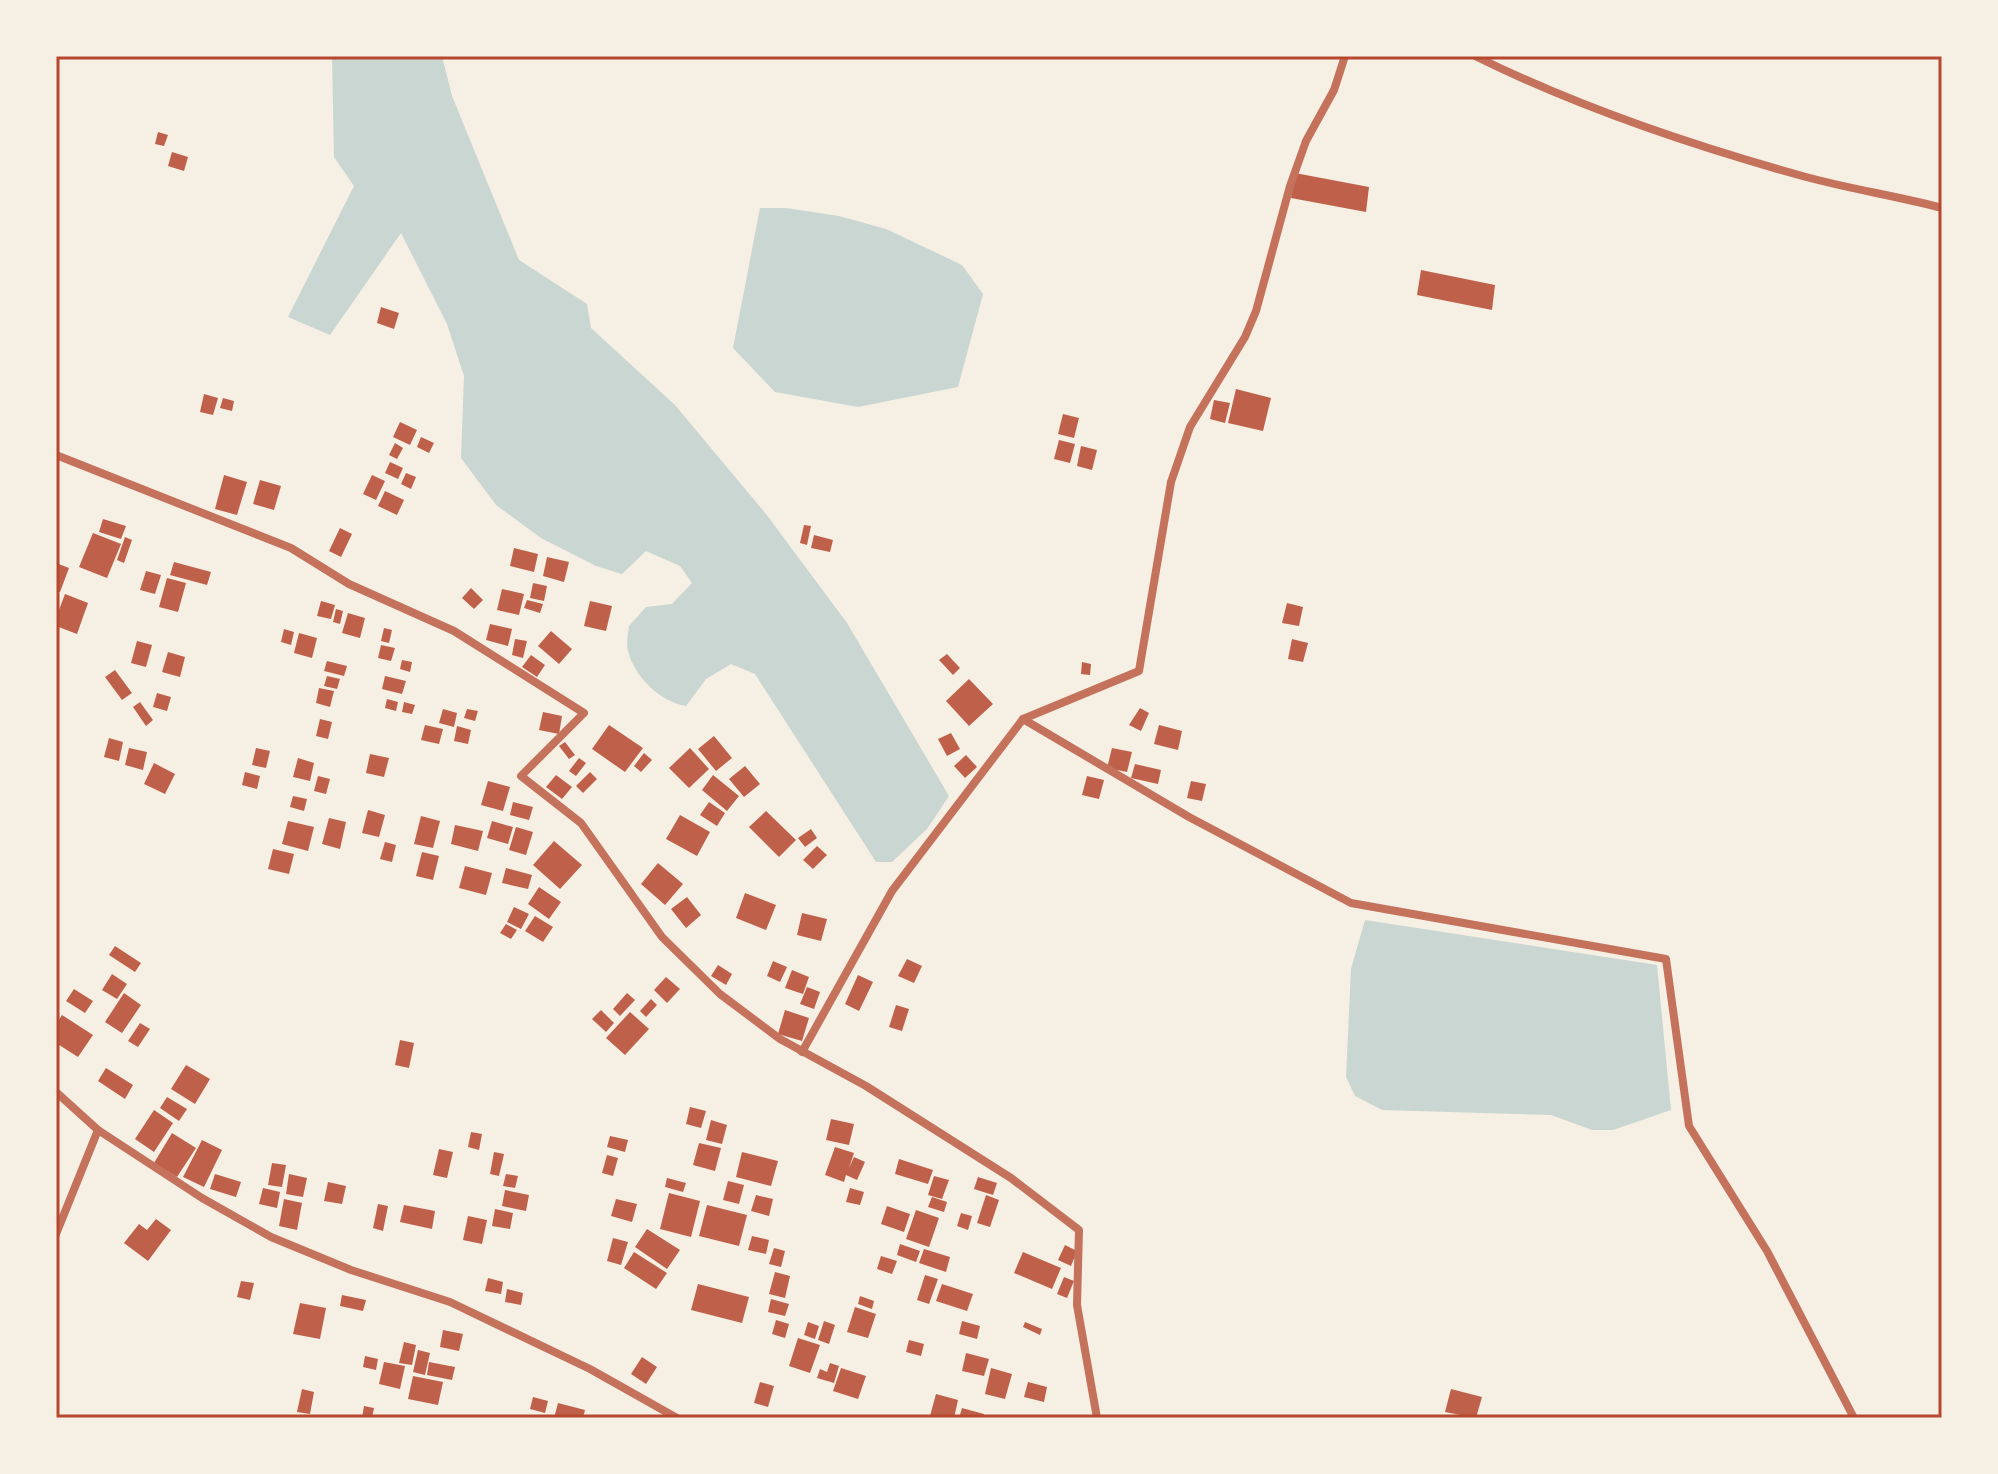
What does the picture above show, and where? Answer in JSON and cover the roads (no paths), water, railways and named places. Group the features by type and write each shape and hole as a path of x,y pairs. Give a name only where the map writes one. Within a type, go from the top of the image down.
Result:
{"street":[{"path":"802,1052 892,891 1023,719 1139,671 1171,482 1190,427 1245,337 1256,311 1290,186 1306,141 1334,90 1345,56"},
{"path":"1475,56 1526,81 1657,131 1808,177 1942,208"},
{"path":"56,455 291,548 349,584 454,631 584,713 521,776 581,823 662,937 720,994 780,1039 866,1086 1011,1178 1079,1230 1077,1305 1097,1418"},
{"path":"1023,719 1189,817 1351,903 1666,959 1689,1126 1767,1251 1854,1418"},
{"path":"56,1092 98,1130 202,1198 271,1237 351,1270 450,1302 590,1369 677,1418"},
{"path":"56,1234 98,1130"}]}
